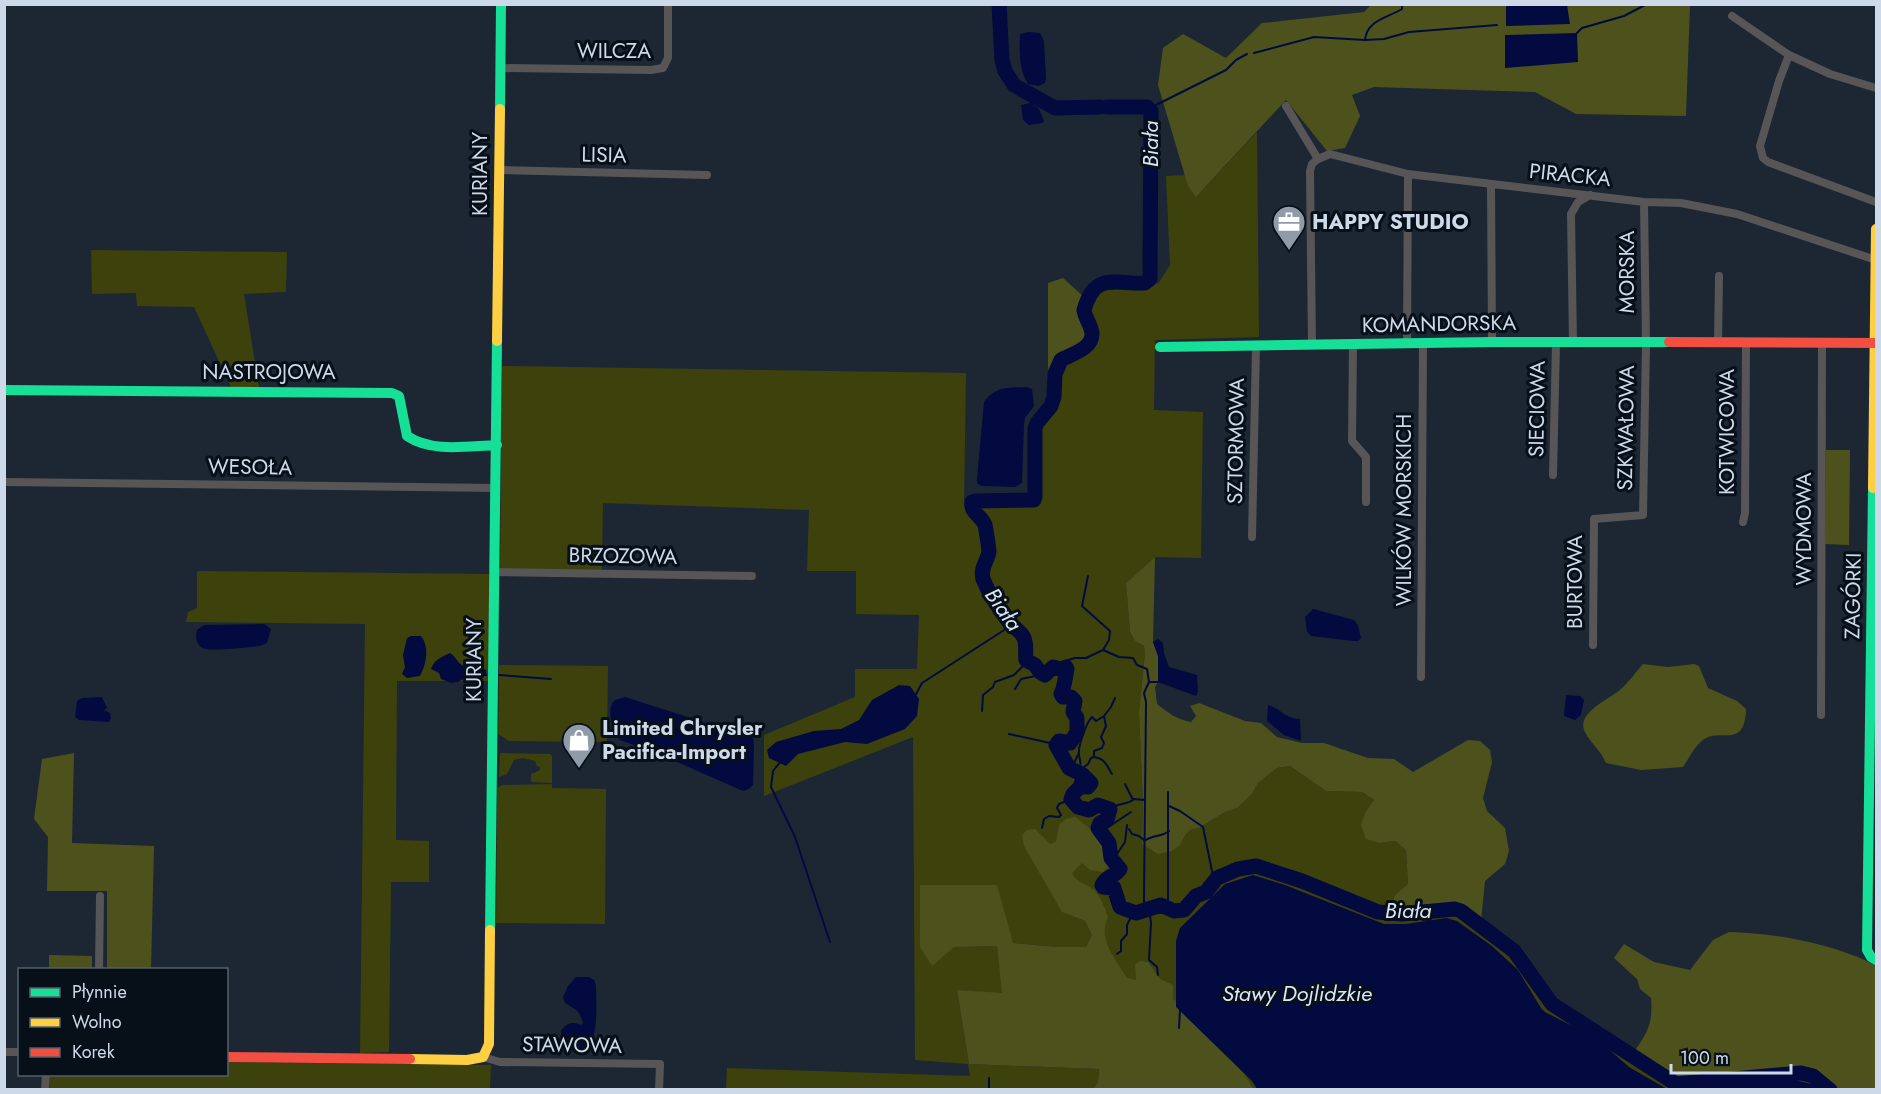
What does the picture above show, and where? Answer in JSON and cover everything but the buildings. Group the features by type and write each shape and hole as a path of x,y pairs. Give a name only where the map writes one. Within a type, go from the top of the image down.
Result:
{"street":[{"name":"KURIANY","path":"483,1057 489,1044 501,4"},
{"name":"WILCZA","path":"500,68 663,69 668,58 668,4"},
{"path":"1732,16 1789,55 1830,74 1876,88"},
{"path":"1789,55 1760,146 1763,158 1768,162 1876,202"},
{"path":"1286,106 1318,159 1312,164 1310,171 1312,344"},
{"name":"PIRACKA","path":"1318,159 1323,156 1336,155 1366,165 1408,174 1491,185 1681,203 1737,214 1876,260"},
{"name":"LISIA","path":"500,170 707,175"},
{"path":"1407,343 1408,174"},
{"path":"1491,185 1492,342"},
{"path":"1573,343 1570,214 1578,202 1590,195"},
{"name":"MORSKA","path":"1644,201 1646,343"},
{"name":"ZAGÓRKI","path":"1876,229 1875,538 1867,950 1870,957 1876,960"},
{"path":"1718,342 1719,276"},
{"name":"KOMANDORSKA","path":"1160,347 1492,342 1876,343"},
{"name":"KOTWICOWA","path":"1743,522 1745,513 1746,342"},
{"name":"WILKÓW MORSKICH","path":"1421,677 1422,343"},
{"name":"SIECIOWA","path":"1553,476 1556,343"},
{"name":"SZKWAŁOWA","path":"1594,519 1643,515 1646,343"},
{"path":"1353,344 1352,441 1366,457 1366,502"},
{"name":"WYDMOWA","path":"1821,715 1822,344"},
{"name":"SZTORMOWA","path":"1252,537 1256,346"},
{"name":"NASTROJOWA","path":"4,390 392,393 399,396 407,436 411,440 428,446 497,445"},
{"name":"WESOŁA","path":"4,482 496,488"},
{"name":"BURTOWA","path":"1593,645 1594,519"},
{"name":"BRZOZOWA","path":"495,572 752,576"},
{"path":"99,968 100,896"},
{"path":"228,1057 467,1060 483,1057"},
{"name":"STAWOWA","path":"483,1057 500,1062 660,1064 659,1089"}],"green space":[{"path":"1371,5 1690,5 1686,116 1576,114 1535,92 1374,87 1352,95 1360,116 1345,148 1327,151 1286,100 1196,197 1188,186 1158,85 1163,48 1183,34 1226,58 1262,23 1364,12"},
{"path":"1257,132 1259,337 1155,340 1154,410 1203,412 1201,558 1155,557 1126,583 1130,632 1135,641 1144,646 1145,653 1139,712 1143,804 1142,844 1180,845 1190,830 1199,828 1225,812 1237,808 1252,794 1258,783 1277,768 1290,766 1326,791 1362,792 1374,800 1366,811 1380,843 1395,841 1406,850 1408,884 1395,895 1460,905 1520,950 1559,1002 1616,1037 1676,1081 1779,1071 1835,1089 1254,1089 1246,1078 1126,982 1105,955 1101,925 1062,912 1085,921 1092,935 1086,947 1012,943 996,885 921,885 920,947 997,946 1003,994 957,990 969,1064 1099,1069 1098,1082 1093,1089 726,1089 727,1068 970,1076 968,1064 915,1060 913,737 764,796 764,735 855,697 855,669 917,669 919,615 856,614 856,571 807,571 809,510 603,503 602,570 500,569 502,366 966,373 964,505 966,513 978,525 978,517 973,511 972,502 1033,500 1031,496 1031,425 1047,400 1048,369 1058,354 1077,347 1078,312 1094,279 1104,276 1146,275 1158,284 1170,265 1166,176 1185,175 1188,186 1197,196"},
{"path":"91,250 287,252 286,292 244,294 259,387 231,387 194,307 137,306 136,293 92,294"},
{"path":"1063,278 1084,297 1078,312 1088,334 1078,347 1058,354 1048,369 1048,283"},
{"path":"1826,450 1850,450 1849,545 1825,544"},
{"path":"1155,557 1153,642 1158,656 1158,682 1155,687 1157,704 1173,716 1191,722 1196,716 1190,706 1199,703 1245,721 1261,723 1277,737 1302,743 1324,743 1368,758 1394,759 1413,772 1468,740 1480,741 1490,750 1492,762 1483,798 1487,811 1505,828 1509,851 1505,864 1485,881 1481,921 1460,905 1390,908 1395,895 1408,884 1406,850 1395,841 1380,843 1366,839 1361,825 1366,811 1374,800 1362,792 1326,791 1290,766 1277,768 1258,783 1252,794 1237,808 1225,812 1199,828 1190,830 1180,845 1172,851 1158,854 1142,844 1143,804 1139,712 1145,653 1144,646 1135,641 1130,632 1126,583"},
{"path":"197,571 489,574 489,681 397,681 396,840 429,841 429,882 391,882 389,1052 360,1053 365,624 186,622 188,612 197,608"},
{"path":"1643,664 1668,667 1694,664 1699,666 1708,688 1737,701 1746,709 1745,722 1741,729 1730,735 1717,735 1703,740 1683,767 1641,770 1606,763 1585,732 1583,725 1585,719 1595,707 1624,686"},
{"path":"499,665 608,666 607,742 509,741 498,734"},
{"path":"74,753 72,843 154,846 151,968 107,968 107,891 47,891 48,837 34,819 42,759"},
{"path":"500,753 550,754 552,756 552,783 531,782 531,774 540,770 540,767 535,761 523,758 514,760 507,774 499,777"},
{"path":"552,784 552,788 606,789 605,924 496,923 497,788 502,785"},
{"path":"1075,817 1097,834 1105,844 1110,865 1103,872 1090,870 1082,863 1072,873 1095,891 1101,900 1108,917 1105,925 1106,941 1113,957 1127,978 1136,980 1135,964 1141,961 1148,962 1160,979 1173,985 1173,999 1207,1025 1224,1042 1236,1057 1254,1089 1093,1089 1098,1082 1099,1069 969,1064 957,990 1002,993 997,946 954,947 932,966 920,947 920,885 997,885 1013,943 1086,947 1092,935 1085,921 1062,912 1024,846 1022,835 1027,830 1035,829 1050,844 1056,842 1059,825 1066,819"},
{"path":"1729,932 1777,936 1809,942 1876,965 1876,1089 1790,1089 1787,1080 1726,1085 1716,1077 1676,1081 1634,1052 1648,1027 1651,998 1640,989 1637,979 1614,958 1624,944 1654,962 1690,970 1713,940"},
{"path":"49,955 92,956 92,968 49,968"},
{"path":"228,1062 491,1065 490,1089 50,1090 50,1076 228,1076"}],"water":[{"path":"1506,5 1567,5 1570,24 1506,26"},
{"path":"1040,33 1044,41 1046,79 1045,83 1039,86 1028,84 1021,66 1020,34"},
{"path":"1577,33 1578,62 1505,68 1505,35"},
{"path":"1031,103 1039,109 1044,121 1042,123 1029,125 1023,120 1021,105"},
{"path":"1026,387 1032,389 1034,406 1025,418 1022,483 1015,487 981,486 977,483 977,479 984,402 998,390"},
{"path":"1313,609 1354,620 1358,625 1361,638 1353,641 1311,636 1307,631 1305,617"},
{"path":"264,624 271,629 267,643 260,646 206,649 198,644 196,639 197,630 204,625"},
{"path":"421,636 424,640 426,656 420,676 407,678 402,674 405,667 403,655 407,638"},
{"path":"1158,639 1163,643 1169,667 1197,675 1196,696 1158,682 1158,656 1153,642"},
{"path":"450,653 463,665 486,670 487,676 466,678 451,683 441,679 439,673 431,669 432,666 441,657"},
{"path":"899,685 910,686 919,699 917,716 905,729 867,744 845,742 798,754 786,766 769,758 767,750 776,742 814,731 841,729 859,720 872,700"},
{"path":"1566,695 1580,696 1584,700 1581,715 1575,720 1564,716"},
{"path":"102,697 107,708 104,710 110,713 109,722 79,720 75,717 77,701 82,698"},
{"path":"625,697 700,721 713,728 753,738 753,785 743,791 620,740 610,712 614,701"},
{"path":"1268,705 1289,717 1300,719 1301,741 1284,735 1267,721"},
{"name":"Stawy Dojlidzkie","path":"1253,875 1285,885 1384,924 1406,924 1446,918 1457,921 1492,946 1518,970 1545,1012 1584,1032 1604,1045 1629,1067 1667,1089 1257,1089 1252,1081 1176,1007 1176,941 1180,928 1225,884"},
{"path":"576,977 589,977 594,980 596,1024 589,1047 570,1050 563,1047 561,1031 570,1024 581,1025 583,1023 578,1012 565,1003 563,997 568,986"},
{"path":"1794,1080 1812,1084 1818,1089 1708,1089 1726,1085"}],"waterway":[{"name":"Biała","path":"999,4 1002,60 1005,71 1014,85"},
{"path":"1365,40 1374,24 1402,9 1402,4"},
{"path":"1577,33 1582,28 1624,16 1647,4"},
{"path":"1254,53 1314,37 1384,39 1409,32 1497,25"},
{"path":"1150,108 1226,70 1236,60 1247,54"},
{"name":"Biała","path":"1019,88 1055,108 1099,107"},
{"name":"Biała","path":"1107,107 1147,107 1151,111 1150,279 1145,283 1115,282 1100,285 1088,298 1084,310 1092,333 1091,339 1085,347 1061,360 1055,374 1054,397 1051,406 1035,429 1034,500 972,502 973,509 985,525 988,543 989,552 983,568 983,579 991,596 1009,622 1023,636 1026,660 1045,675 1053,667 1060,669 1066,667 1067,669 1061,694 1075,701 1073,712 1077,718 1077,732 1070,743 1059,741 1056,745 1069,768 1083,775 1091,783 1088,787 1081,786 1071,799 1078,807 1089,810 1098,805 1110,809 1107,820 1100,823 1098,828 1109,843 1111,858 1120,869 1106,879 1103,887 1114,888 1120,907 1136,913 1161,905 1174,911 1184,910 1196,896 1206,892 1217,878 1238,869 1256,866 1302,881 1378,912 1402,914 1455,909 1461,911 1514,951 1552,1004 1676,1084 1801,1073 1813,1076 1830,1090"},
{"path":"1088,576 1082,606 1110,631 1109,640 1103,650"},
{"path":"915,696 922,683 1012,625"},
{"path":"1065,667 1065,661 1086,658 1103,650 1119,657 1133,658 1137,665 1147,669 1149,682 1144,693 1146,702 1144,902 1149,908 1151,923 1149,960 1157,967 1158,975"},
{"path":"982,711 983,695 993,687 995,682 1014,675 1027,662"},
{"path":"1015,689 1021,679 1035,676 1040,672"},
{"path":"499,675 551,679"},
{"path":"1149,682 1158,682"},
{"path":"1075,792 1078,772 1094,757 1094,751 1102,748 1104,743 1101,737 1106,726 1104,716 1115,698"},
{"path":"1079,770 1081,765 1079,748 1090,719 1092,717 1096,721 1104,716"},
{"path":"1009,734 1050,743 1053,748 1058,749"},
{"path":"1074,770 1079,753"},
{"path":"1094,757 1103,761 1112,774"},
{"path":"781,761 773,771 771,787 795,837 830,942"},
{"path":"1125,784 1133,800"},
{"path":"1168,792 1168,908"},
{"path":"1110,810 1134,799 1144,800 1145,798"},
{"path":"1042,828 1044,819 1049,816 1059,817 1061,815 1057,808 1059,804 1071,799"},
{"path":"1169,806 1203,827 1213,876 1216,879"},
{"path":"1101,832 1131,812"},
{"path":"1113,860 1125,842 1127,825"},
{"path":"1129,829 1132,834 1144,840"},
{"path":"1144,841 1169,831"},
{"path":"1117,954 1121,951 1121,941 1127,934 1127,925 1133,913"},
{"path":"1179,1028 1180,1010"},
{"path":"989,1078 989,1090"}],"traffic: fast":[{"path":"500,109 501,4"},
{"path":"490,930 497,341"},
{"path":"1160,347 1669,342"},
{"path":"4,390 392,393 399,396 407,436 417,441 439,447 497,445"},
{"path":"1873,488 1867,950 1876,960"}],"traffic: slow":[{"path":"497,341 500,109"},
{"path":"1873,488 1876,229"},
{"path":"410,1059 467,1060 483,1057 489,1044 490,930"}],"traffic: jam":[{"path":"1669,342 1876,343"},
{"path":"228,1057 410,1059"}],"place":[{"name":"HAPPY STUDIO","path":"1289,251"},
{"name":"Limited Chrysler Pacifica-Import","path":"579,769"}]}
